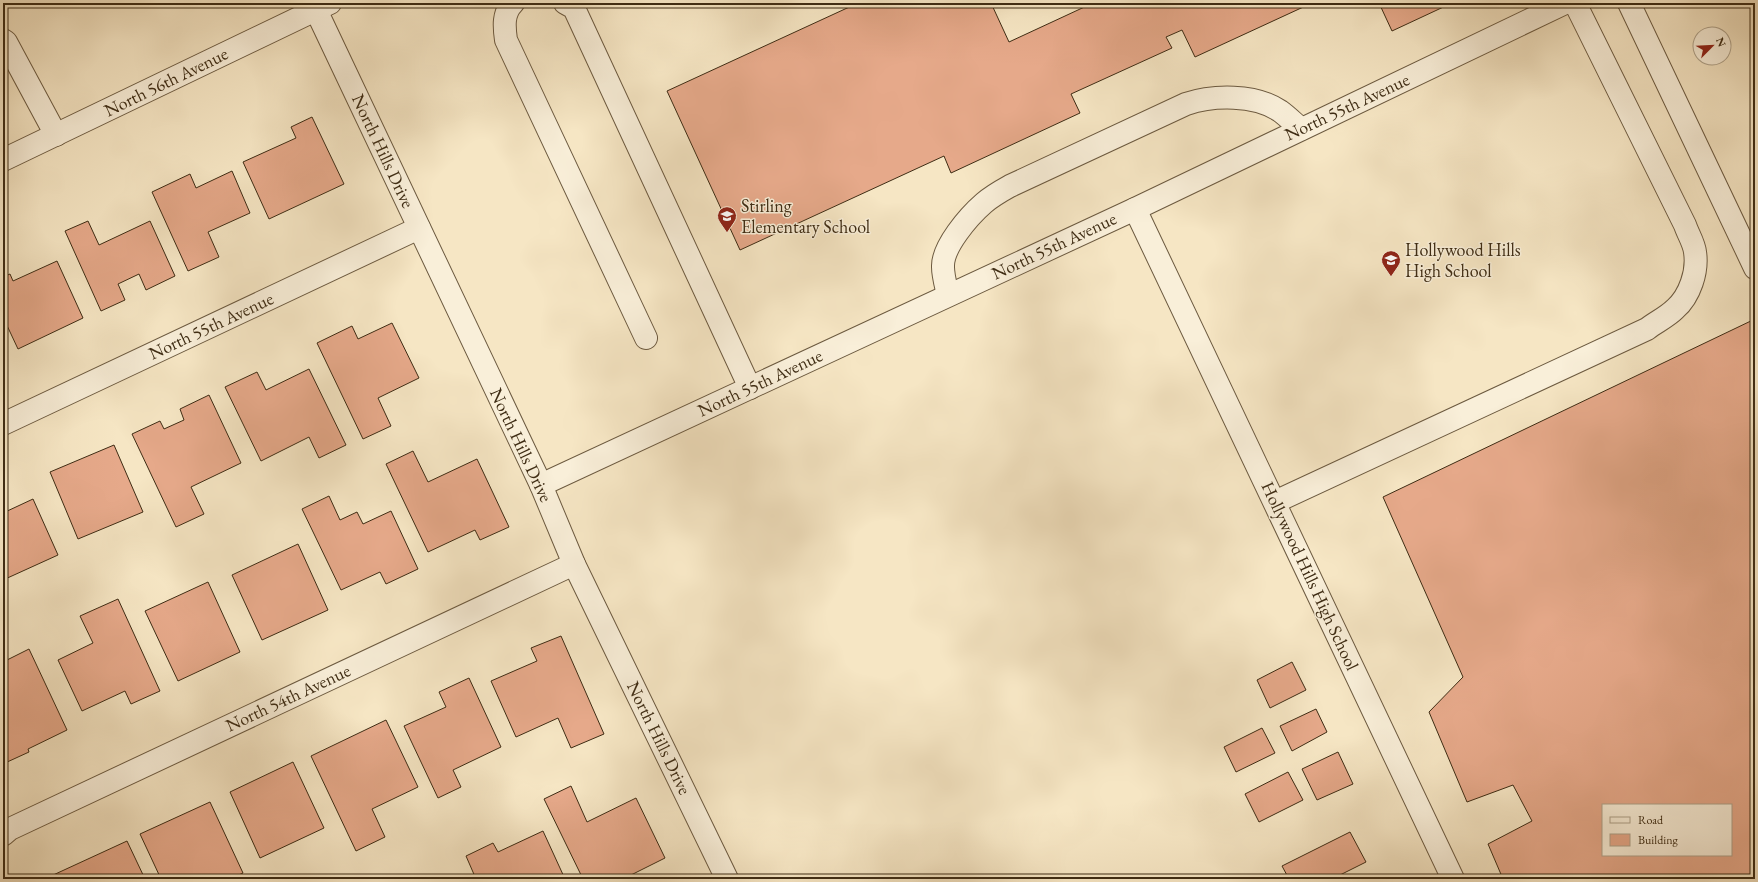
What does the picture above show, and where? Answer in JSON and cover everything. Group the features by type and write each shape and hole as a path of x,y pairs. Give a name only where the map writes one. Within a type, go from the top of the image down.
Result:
{"street":[{"path":"514,3 508,9 504,25 506,40 646,338"},
{"name":"North 55th Avenue","path":"541,485 1135,209 1565,3"},
{"path":"1275,502 1646,329 1676,309 1685,296 1691,284 1695,266 1695,250 1685,225 1575,3"},
{"path":"1629,3 1755,268"},
{"name":"North 56th Avenue","path":"3,160 323,6"},
{"name":"North Hills Drive","path":"323,6 419,228 541,485 574,564 727,879"},
{"path":"569,6 750,388"},
{"path":"3,40 6,42 56,135"},
{"path":"948,295 943,267 945,253 956,236 983,204 994,194 1010,186 1186,104 1199,100 1231,98 1266,104 1279,110 1301,129"},
{"name":"Hollywood Hills High School","path":"1135,209 1453,879"},
{"name":"North 55th Avenue","path":"3,424 419,228"},
{"name":"North 54th Avenue","path":"3,834 24,822 574,564"}],"building":[{"path":"858,3 991,3 1009,42 1093,3 1312,3 1195,57 1182,30 1166,37 1172,48 1071,94 1080,113 951,173 944,156 740,250 667,91"},
{"path":"1379,3 1452,3 1392,31"},
{"path":"312,117 344,184 269,219 243,162 296,138 291,127"},
{"path":"232,171 250,213 208,232 219,257 188,271 152,192 190,174 196,188"},
{"path":"88,221 99,245 150,221 175,276 146,290 139,274 118,284 125,300 101,311 65,231"},
{"path":"57,261 83,318 18,349 3,317 3,277 10,274 13,281"},
{"path":"1755,319 1755,879 1503,879 1488,844 1532,821 1513,785 1467,802 1429,712 1463,677 1383,497"},
{"path":"392,323 419,378 378,398 391,426 363,439 317,343 352,326 358,339"},
{"path":"309,369 346,445 319,458 309,437 261,461 225,387 257,372 266,390"},
{"path":"209,395 241,463 191,487 204,514 176,527 132,434 160,421 164,429 184,420 180,409"},
{"path":"114,445 143,512 78,539 50,472"},
{"path":"413,451 428,482 477,459 509,527 480,540 475,530 428,552 386,464"},
{"path":"329,496 340,520 357,512 363,524 391,511 418,569 386,584 380,572 341,590 302,509"},
{"path":"33,499 58,555 3,580 3,513"},
{"path":"298,544 328,610 262,640 232,575"},
{"path":"208,582 240,652 178,681 145,611"},
{"path":"118,599 160,691 131,704 125,691 82,711 58,660 93,643 80,616"},
{"path":"561,636 604,734 571,748 558,718 516,737 491,681 537,661 531,648"},
{"path":"29,649 67,730 28,749 29,752 5,763 3,759 3,662"},
{"path":"1292,662 1306,690 1270,708 1257,680"},
{"path":"469,678 501,747 453,770 461,787 438,798 404,726 446,707 439,692"},
{"path":"1316,709 1327,732 1292,751 1280,726"},
{"path":"386,720 418,787 372,809 385,837 356,851 311,756"},
{"path":"1262,728 1275,753 1236,772 1224,747"},
{"path":"1338,752 1353,784 1317,800 1302,769"},
{"path":"293,762 324,828 260,858 230,792"},
{"path":"1288,772 1303,800 1259,822 1245,794"},
{"path":"571,786 587,822 636,798 665,858 623,879 583,879 544,799"},
{"path":"210,802 243,873 230,879 161,879 140,834"},
{"path":"543,831 565,879 476,879 466,856 493,843 498,852"},
{"path":"1350,832 1366,862 1332,879 1289,879 1282,866"},
{"path":"127,841 145,879 52,879 51,876"},
{"path":"458,875 460,879 450,879"}],"place":[{"name":"Stirling Elementary School","path":"727,233"},
{"name":"Hollywood Hills High School","path":"1391,277"}]}
